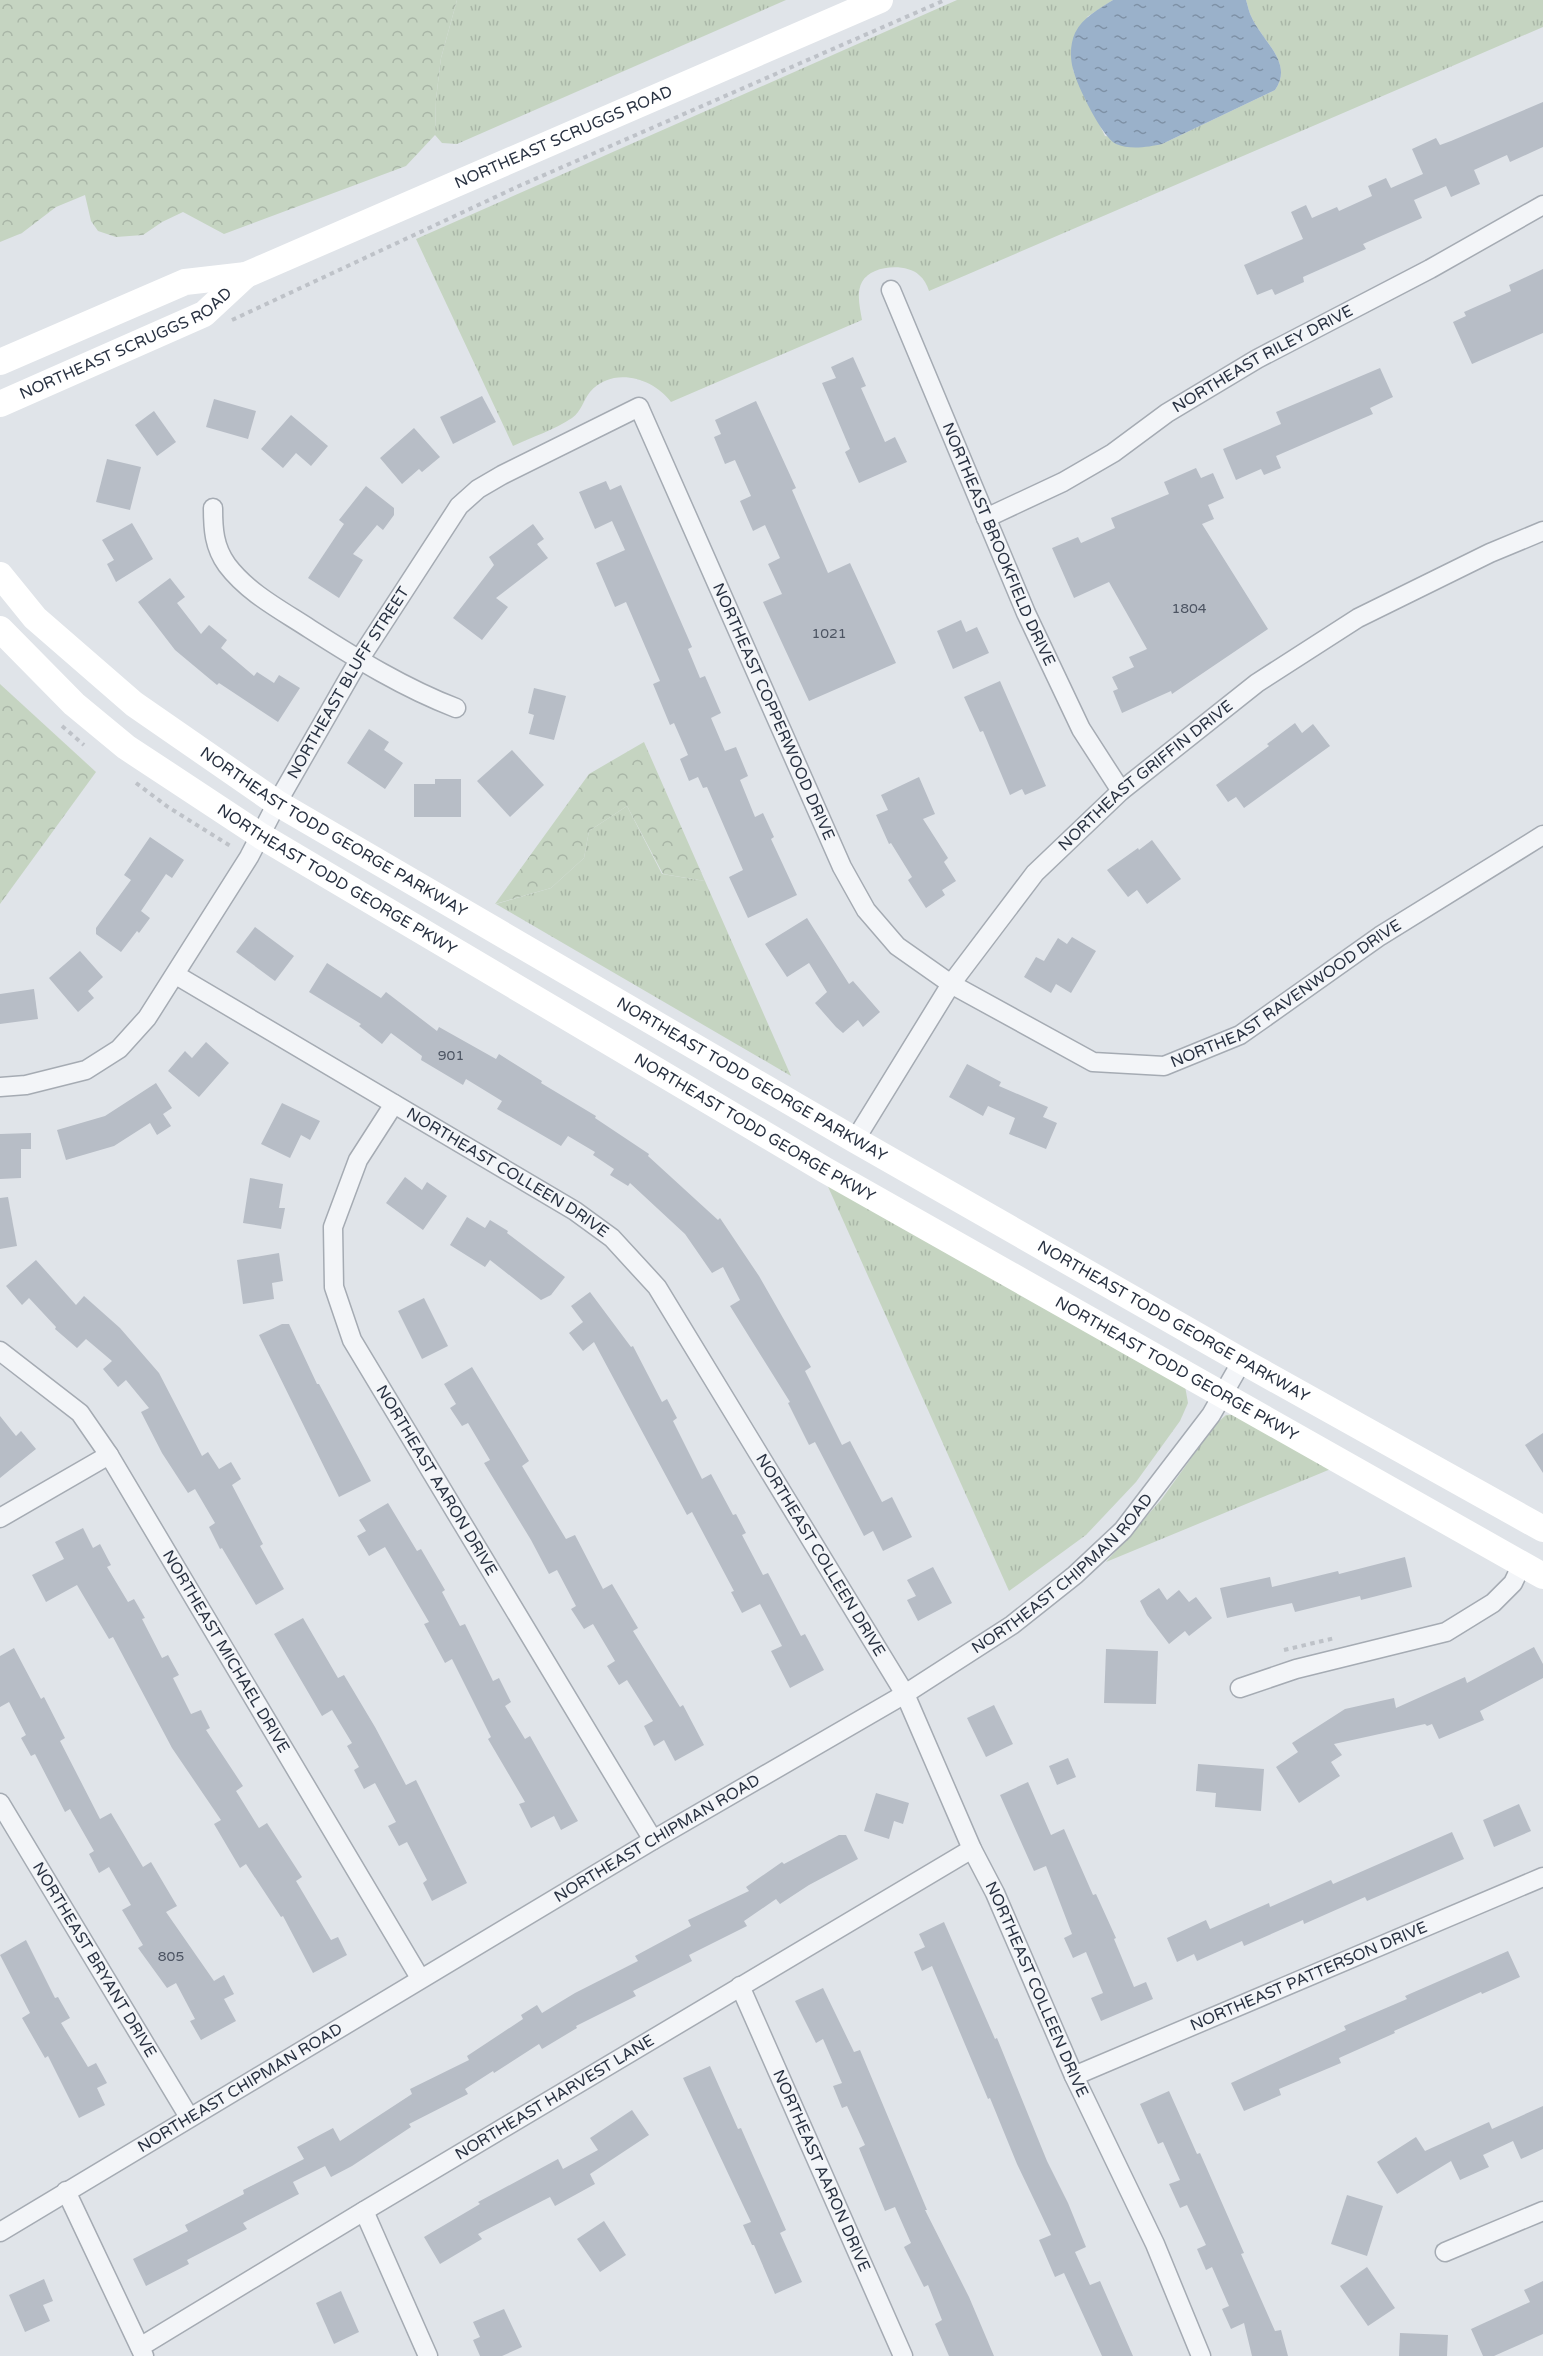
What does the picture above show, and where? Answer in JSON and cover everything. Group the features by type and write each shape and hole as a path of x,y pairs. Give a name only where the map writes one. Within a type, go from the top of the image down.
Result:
{"main road":[{"name":"NORTHEAST SCRUGGS ROAD","path":"0,362 185,282 246,275 880,0"},
{"name":"NORTHEAST SCRUGGS ROAD","path":"0,404 204,314 246,275"},
{"name":"NORTHEAST TODD GEORGE PARKWAY","path":"0,575 35,618 134,704 277,803 855,1140 1242,1361 1543,1529"},
{"name":"NORTHEAST TODD GEORGE PKWY","path":"0,629 74,704 126,747 261,836 825,1170 1532,1570"}],"street":[{"name":"NORTHEAST RILEY DRIVE","path":"986,518 1064,482 1113,453 1167,413 1257,359 1430,269 1543,205"},
{"name":"NORTHEAST BROOKFIELD DRIVE","path":"891,290 1026,613 1081,729 1121,791"},
{"name":"NORTHEAST BLUFF STREET","path":"0,1087 26,1085 86,1070 119,1048 147,1018 261,836 277,803 359,660 459,506 478,489 502,475 639,407"},
{"name":"NORTHEAST COPPERWOOD DRIVE","path":"639,407 852,884 866,910 897,946 951,984"},
{"path":"213,508 213,537 226,564 257,595 359,660 426,697 456,708"},
{"name":"NORTHEAST GRIFFIN DRIVE","path":"855,1140 951,984 1035,873 1121,791 1257,683 1358,618 1490,553 1543,531"},
{"name":"NORTHEAST RAVENWOOD DRIVE","path":"951,984 1093,1062 1164,1066 1240,1035 1380,936 1543,835"},
{"name":"NORTHEAST COLLEEN DRIVE","path":"176,975 576,1211 612,1238 636,1262 663,1298 905,1694 1074,2076 1155,2244 1201,2356"},
{"name":"NORTHEAST AARON DRIVE","path":"394,1104 358,1160 333,1227 334,1287 352,1340 653,1840"},
{"name":"NORTHEAST MICHAEL DRIVE","path":"0,1351 80,1413 109,1455 420,1978"},
{"name":"NORTHEAST CHIPMAN ROAD","path":"0,2232 420,1978 905,1694 1012,1625 1091,1560 1123,1530 1211,1415 1224,1396 1242,1361"},
{"path":"0,1518 109,1455"},
{"path":"1240,1688 1296,1669 1446,1632 1493,1604 1513,1583 1532,1570"},
{"name":"NORTHEAST BRYANT DRIVE","path":"0,1803 189,2117"},
{"name":"NORTHEAST HARVEST LANE","path":"142,2352 364,2211 972,1849"},
{"name":"NORTHEAST PATTERSON DRIVE","path":"1074,2076 1543,1877"},
{"name":"NORTHEAST AARON DRIVE","path":"740,1986 903,2356"},
{"path":"66,2191 142,2352"},
{"path":"364,2211 428,2356"},
{"path":"1445,2253 1543,2211"}],"path":[{"path":"230,321 519,186 945,0"},
{"path":"1284,1650 1336,1638"}],"green space":[{"path":"0,0 457,0 441,58 435,135 406,166 224,234 183,212 143,235 116,237 98,231 91,221 85,195 56,207 22,233 0,242"},
{"path":"457,0 786,0 457,144 442,143 435,135 441,58"},
{"path":"957,0 1113,0 1087,17 1073,70 1105,136 1162,144 1275,90 1280,80 1279,62 1252,18 1246,0 1543,0 1543,27 929,291 921,277 913,271 898,267 873,272 866,276 860,286 859,301 862,320 671,402 644,381 621,377 610,379 599,384 590,392 572,418 513,446 416,239"},
{"path":"0,684 96,772 0,904"},
{"path":"644,742 705,881 663,874 627,806 589,831 584,858 551,888 495,904 589,774"},
{"path":"627,806 662,874 705,881 791,1076 496,904 551,888 584,858 589,831"},
{"path":"821,1171 1185,1386 1188,1403 1180,1421 1136,1482 1086,1535 1009,1591"},
{"path":"1244,1414 1338,1466 1106,1562 1161,1500 1215,1425 1226,1415"}],"water":[{"path":"1113,0 1246,0 1252,18 1279,62 1280,80 1275,90 1162,144 1133,147 1116,144 1097,122 1075,77 1071,56 1072,42 1078,27"}],"building":[{"path":"1543,102 1543,147 1510,162 1507,155 1474,170 1480,184 1451,197 1446,186 1414,200 1422,218 1363,244 1366,249 1303,277 1304,282 1275,295 1272,289 1257,295 1244,265 1303,239 1291,212 1306,205 1312,218 1337,207 1339,211 1372,196 1368,186 1386,178 1391,188 1423,174 1412,149 1436,138 1440,145"},
{"path":"1543,269 1543,333 1472,364 1453,322 1466,316 1464,312 1511,291 1509,285"},
{"path":"853,357 866,386 861,388 885,442 895,437 907,462 859,483 845,452 850,449 822,383 836,378 831,367"},
{"path":"1380,368 1393,397 1370,408 1373,414 1276,456 1281,468 1264,475 1261,469 1236,480 1223,449 1281,424 1276,412"},
{"path":"482,396 496,422 453,444 440,417"},
{"path":"214,399 256,411 248,439 206,427"},
{"path":"756,401 796,488 792,490 828,573 850,563 896,663 809,701 763,602 782,594 768,564 780,558 765,525 753,531 740,501 751,496 735,460 725,464 714,437 721,434 715,420"},
{"path":"154,411 176,442 157,456 135,425"},
{"path":"291,415 328,446 311,466 296,453 283,468 261,449"},
{"path":"414,428 440,457 422,472 419,469 402,484 380,458"},
{"path":"107,459 141,467 130,510 96,502"},
{"path":"1196,468 1201,478 1213,473 1224,498 1208,505 1214,519 1202,524 1268,629 1172,694 1171,691 1122,713 1113,691 1118,689 1112,677 1134,667 1129,657 1147,649 1109,582 1074,598 1052,548 1078,537 1081,543 1115,528 1111,518 1169,494 1164,482"},
{"path":"606,481 610,490 621,485 692,647 688,649 700,678 705,676 721,713 711,718 725,751 736,747 748,776 740,780 755,817 763,813 774,837 771,839 797,895 748,918 729,877 743,870 707,787 703,788 698,777 689,781 680,759 688,755 674,723 670,725 653,684 660,681 626,602 615,607 596,563 625,550 612,521 595,529 579,492"},
{"path":"366,486 394,508 394,515 383,530 377,525 353,554 363,560 339,598 308,578 344,524 339,520"},
{"path":"132,523 153,559 116,582 107,564 114,560 102,540"},
{"path":"533,524 544,539 537,544 548,558 496,598 508,607 482,640 453,618 494,565 489,557"},
{"path":"170,578 185,597 177,603 201,634 209,625 227,640 221,648 254,676 257,672 274,683 279,675 300,688 278,722 219,683 217,685 175,650 138,602"},
{"path":"961,620 966,632 977,627 989,653 953,669 937,631"},
{"path":"1000,681 1046,786 1025,795 1022,789 1010,795 983,731 980,732 964,697"},
{"path":"534,688 566,696 554,740 529,734 534,715 528,713"},
{"path":"1295,723 1302,733 1313,724 1330,746 1244,808 1236,797 1228,802 1216,785 1269,746 1267,744"},
{"path":"369,729 389,742 384,750 403,763 385,789 347,763"},
{"path":"512,750 544,785 510,817 477,781"},
{"path":"919,777 935,814 923,819 948,858 944,862 956,881 942,890 945,895 926,908 908,880 912,877 891,843 889,844 876,815 888,810 881,795"},
{"path":"435,779 461,779 461,817 414,817 414,784 435,784"},
{"path":"150,837 184,860 172,878 166,874 141,911 150,918 121,952 96,934 96,928 131,880 124,875"},
{"path":"1152,840 1181,879 1147,904 1137,890 1128,897 1107,870"},
{"path":"807,918 849,984 853,981 880,1012 863,1027 858,1020 843,1033 815,1003 827,992 809,963 787,977 765,944"},
{"path":"255,927 294,956 275,981 236,952"},
{"path":"1072,937 1096,951 1071,993 1056,984 1051,993 1024,977 1036,957 1044,961 1058,938 1067,944"},
{"path":"80,951 103,977 88,991 94,998 78,1012 49,978"},
{"path":"327,963 381,998 386,992 437,1031 439,1027 496,1059 499,1054 542,1081 541,1083 596,1116 595,1118 649,1154 648,1156 718,1220 720,1218 759,1276 811,1367 805,1371 842,1445 850,1441 882,1502 892,1497 912,1537 883,1551 873,1531 864,1536 815,1442 809,1445 788,1403 790,1402 730,1306 740,1300 723,1267 712,1273 685,1234 630,1183 628,1186 610,1175 614,1169 593,1155 595,1152 568,1136 561,1146 497,1109 502,1101 466,1079 463,1085 421,1060 422,1056 391,1033 382,1044 359,1026 361,1024 309,992"},
{"path":"34,989 38,1019 0,1024 0,994"},
{"path":"206,1042 229,1063 199,1097 168,1071 185,1051 192,1058"},
{"path":"967,1064 1001,1082 999,1086 1048,1107 1043,1117 1057,1123 1046,1149 1009,1134 1015,1118 988,1106 983,1116 949,1097"},
{"path":"156,1083 172,1108 163,1114 171,1126 157,1135 150,1123 114,1146 66,1160 57,1130 105,1116"},
{"path":"282,1103 320,1121 310,1140 301,1135 290,1158 261,1144"},
{"path":"31,1133 31,1149 21,1149 21,1178 0,1179 0,1134"},
{"path":"405,1177 422,1190 427,1182 447,1196 423,1230 386,1203"},
{"path":"250,1178 283,1184 279,1208 285,1208 281,1229 243,1223"},
{"path":"8,1197 17,1246 0,1249 0,1198"},
{"path":"467,1217 485,1228 490,1220 508,1231 507,1233 565,1277 551,1295 541,1300 490,1260 485,1267 450,1245"},
{"path":"279,1253 283,1281 272,1283 274,1299 243,1304 237,1260"},
{"path":"36,1260 76,1305 84,1296 120,1328 159,1373 202,1456 208,1452 219,1469 231,1462 241,1479 232,1485 263,1544 260,1546 284,1589 256,1605 222,1548 220,1549 209,1527 215,1523 195,1489 188,1493 162,1453 141,1412 149,1408 126,1380 118,1387 103,1369 112,1361 86,1339 77,1348 55,1329 56,1327 29,1298 22,1305 6,1286"},
{"path":"590,1292 631,1347 633,1346 662,1402 667,1399 677,1418 673,1421 702,1479 711,1474 733,1515 736,1514 746,1533 742,1535 763,1575 768,1573 801,1636 805,1634 824,1670 790,1688 771,1651 782,1646 760,1604 742,1613 731,1592 734,1591 692,1512 687,1515 594,1342 583,1351 569,1333 583,1322 571,1306"},
{"path":"424,1298 448,1346 422,1359 398,1311"},
{"path":"282,1324 289,1324 317,1384 371,1481 339,1497 259,1335"},
{"path":"472,1367 529,1461 522,1466 566,1539 575,1535 603,1589 612,1584 638,1628 633,1631 680,1707 683,1705 704,1745 675,1761 664,1740 654,1746 644,1726 653,1721 627,1680 619,1685 607,1666 615,1661 593,1624 584,1629 571,1609 576,1606 557,1570 549,1574 484,1463 490,1460 468,1423 462,1426 450,1408 456,1404 444,1384"},
{"path":"0,1416 16,1436 21,1431 36,1449 0,1478"},
{"path":"1543,1433 1543,1473 1525,1445"},
{"path":"388,1503 417,1551 421,1549 445,1590 442,1592 460,1626 465,1624 493,1681 499,1678 511,1702 505,1706 525,1739 530,1736 578,1821 561,1830 554,1816 531,1828 519,1804 525,1802 488,1739 491,1737 452,1659 445,1663 424,1624 429,1622 385,1547 369,1556 357,1536 366,1531 359,1520"},
{"path":"83,1528 93,1548 100,1544 111,1565 107,1567 128,1602 134,1599 162,1658 168,1655 179,1675 173,1678 191,1714 201,1710 210,1728 206,1730 243,1786 236,1791 259,1828 267,1823 302,1877 296,1881 331,1940 338,1937 347,1955 313,1973 283,1916 281,1917 246,1864 240,1868 214,1824 221,1820 172,1748 113,1637 109,1639 77,1585 46,1602 32,1575 64,1559 55,1542"},
{"path":"1405,1557 1412,1587 1361,1600 1360,1596 1295,1612 1292,1603 1227,1618 1220,1588 1270,1577 1272,1587 1338,1571 1339,1574"},
{"path":"933,1567 952,1603 918,1621 907,1600 916,1596 907,1580"},
{"path":"1159,1588 1167,1600 1179,1590 1189,1602 1196,1597 1212,1618 1189,1636 1185,1631 1169,1644 1147,1615 1140,1601"},
{"path":"303,1618 338,1678 344,1675 406,1785 416,1780 467,1883 432,1901 423,1883 427,1880 407,1842 399,1846 388,1826 396,1822 375,1783 364,1789 354,1770 359,1767 347,1746 352,1743 332,1710 322,1716 274,1634"},
{"path":"1534,1647 1543,1664 1543,1678 1480,1711 1484,1720 1439,1739 1432,1724 1427,1726 1425,1724 1334,1744 1342,1755 1331,1762 1340,1776 1299,1803 1276,1767 1298,1752 1292,1743 1345,1709 1394,1698 1396,1708 1465,1677 1467,1683"},
{"path":"14,1648 41,1699 44,1697 65,1738 60,1741 100,1819 111,1813 143,1867 151,1862 177,1906 166,1912 214,1981 224,1975 234,1994 224,1999 236,2021 201,2040 190,2021 195,2019 176,1983 167,1988 138,1948 143,1945 122,1910 131,1905 109,1867 99,1873 89,1854 94,1851 70,1809 65,1812 35,1754 31,1756 21,1738 26,1735 9,1702 0,1707 0,1656"},
{"path":"1106,1649 1158,1651 1156,1704 1104,1703"},
{"path":"994,1705 1013,1744 986,1757 967,1718"},
{"path":"1068,1758 1076,1777 1057,1785 1049,1766"},
{"path":"1198,1764 1264,1769 1261,1811 1215,1807 1216,1793 1196,1791"},
{"path":"1028,1782 1051,1835 1064,1829 1093,1895 1096,1894 1116,1938 1114,1939 1134,1987 1146,1982 1153,1999 1101,2021 1091,1998 1103,1993 1086,1952 1073,1958 1064,1938 1072,1934 1046,1866 1034,1871 1000,1795"},
{"path":"876,1793 909,1803 903,1824 894,1821 889,1839 864,1831"},
{"path":"1519,1804 1531,1831 1494,1847 1483,1820"},
{"path":"1452,1832 1464,1859 1367,1901 1365,1897 1304,1924 1303,1920 1244,1946 1242,1941 1197,1961 1194,1954 1177,1962 1167,1938 1206,1920 1210,1929 1269,1903 1270,1907 1331,1880 1333,1884"},
{"path":"839,1835 846,1835 858,1859 809,1885 780,1904 776,1899 744,1921 747,1926 689,1955 692,1961 633,1991 636,1996 576,2026 577,2028 542,2049 539,2044 494,2073 493,2071 465,2089 468,2094 409,2124 411,2127 352,2166 331,2177 325,2166 293,2182 299,2194 243,2223 247,2229 187,2260 189,2264 146,2286 133,2259 188,2231 185,2225 244,2194 243,2190 304,2159 297,2147 333,2128 340,2141 412,2094 410,2089 469,2060 467,2056 523,2019 521,2015 537,2005 542,2013 575,1993 638,1961 635,1956 691,1926 688,1920 749,1891 746,1887 782,1862 784,1864"},
{"path":"944,1922 995,2039 997,2038 1047,2161 1086,2247 1075,2252 1090,2285 1100,2281 1133,2356 1102,2356 1064,2273 1055,2277 1039,2240 1051,2235 1017,2164 990,2098 988,2099 932,1966 922,1971 914,1952 925,1947 919,1934"},
{"path":"26,1940 55,1998 58,1997 70,2018 61,2023 88,2067 96,2063 107,2083 97,2088 105,2105 79,2118 48,2056 45,2058 22,2018 30,2013 0,1955"},
{"path":"1508,1951 1520,1977 1394,2031 1395,2033 1339,2058 1341,2063 1279,2089 1281,2095 1244,2111 1231,2083 1346,2030 1344,2026 1407,1999 1405,1996"},
{"path":"823,1988 854,2052 860,2050 927,2210 925,2210 969,2297 994,2356 949,2356 935,2324 942,2320 928,2285 924,2287 904,2247 911,2243 895,2207 885,2211 859,2148 865,2145 847,2106 842,2108 833,2086 842,2083 823,2039 816,2043 795,2001"},
{"path":"710,2066 738,2129 741,2128 786,2230 780,2233 802,2282 775,2294 743,2225 751,2222 683,2078"},
{"path":"1169,2091 1197,2154 1200,2153 1275,2331 1281,2330 1288,2356 1252,2356 1244,2323 1231,2329 1222,2309 1229,2306 1212,2267 1206,2270 1197,2249 1206,2245 1187,2205 1180,2208 1169,2184 1180,2180 1163,2142 1158,2144 1140,2104"},
{"path":"1543,2106 1543,2149 1521,2159 1513,2141 1483,2155 1489,2167 1460,2180 1451,2161 1397,2194 1377,2162 1416,2137 1425,2151 1489,2122 1492,2129"},
{"path":"632,2110 649,2135 590,2174 595,2184 555,2206 550,2197 478,2234 482,2239 440,2264 424,2237 480,2204 478,2202 558,2159 563,2169 598,2150 590,2138"},
{"path":"1347,2195 1383,2206 1367,2256 1331,2244"},
{"path":"604,2221 626,2255 600,2272 577,2239"},
{"path":"1367,2267 1395,2308 1368,2326 1340,2286"},
{"path":"44,2279 53,2301 43,2305 50,2321 25,2332 9,2295"},
{"path":"1543,2281 1543,2334 1494,2356 1483,2356 1471,2329 1530,2302 1524,2290"},
{"path":"341,2291 359,2332 334,2344 316,2303"},
{"path":"504,2309 522,2347 502,2356 480,2356 473,2340 480,2337 473,2322"},
{"path":"1400,2333 1448,2335 1447,2356 1399,2356"}]}
